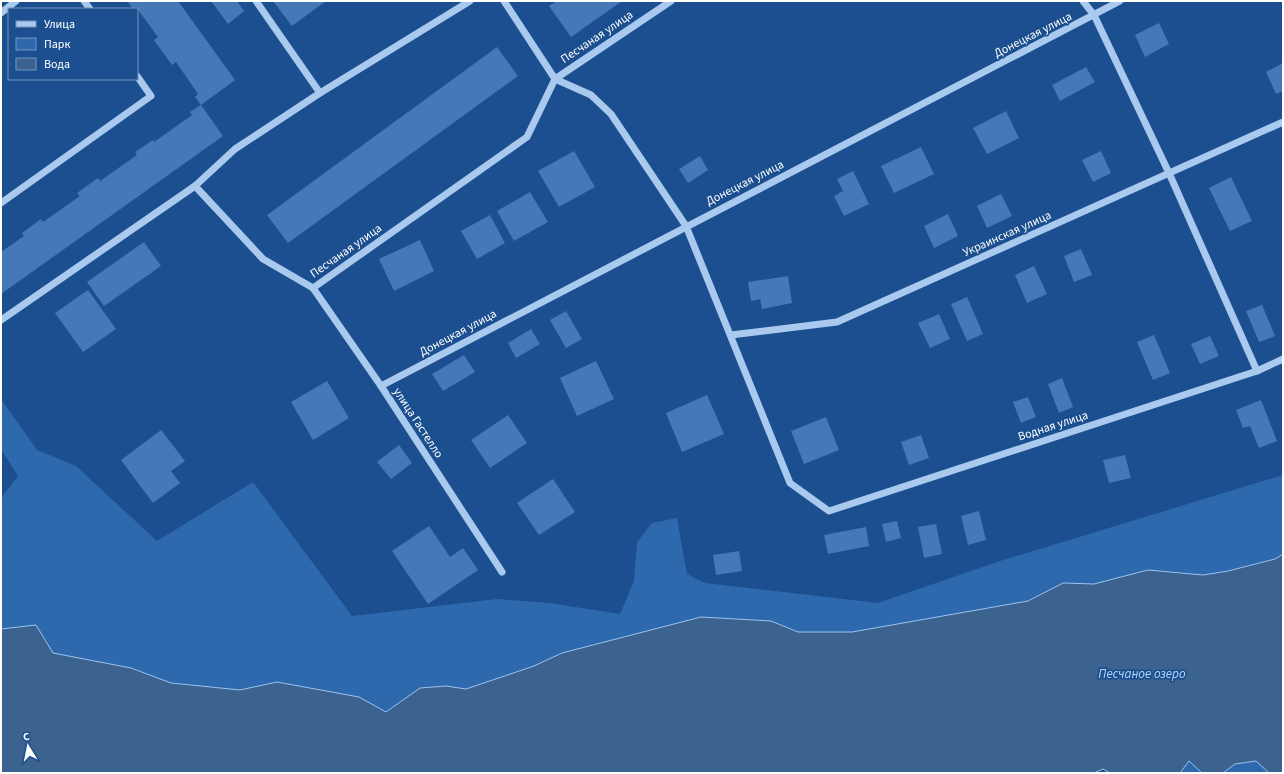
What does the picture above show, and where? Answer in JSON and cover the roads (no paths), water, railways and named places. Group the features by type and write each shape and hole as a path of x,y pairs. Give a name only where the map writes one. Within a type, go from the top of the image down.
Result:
{"street":[{"path":"1,13 16,1"},
{"path":"256,1 320,93"},
{"path":"1,320 195,186 235,149 320,93 470,1"},
{"path":"504,1 555,79 591,95 611,114 686,226 731,335"},
{"name":"Песчаная улица","path":"195,186 263,259 314,288 527,137 555,79 671,1"},
{"path":"1083,1 1094,15 1169,173 1257,371"},
{"name":"Донецкая улица","path":"380,386 1120,1"},
{"path":"1,203 151,96 138,77"},
{"name":"Украинская улица","path":"731,335 837,322 1283,122"},
{"name":"улица Гастелло","path":"314,288 502,572"},
{"name":"Водная улица","path":"731,335 790,483 829,511 1257,371 1283,359"}],"water":[{"name":"Песчаное озеро","path":"1283,554 1283,773 1269,773 1256,761 1235,764 1223,773 1202,773 1189,761 1180,773 1110,773 1103,769 1094,773 1,773 1,629 36,625 53,653 131,668 171,683 240,690 277,682 359,697 386,712 420,688 446,686 466,689 534,666 562,653 701,617 771,621 798,632 852,632 1028,601 1063,583 1094,584 1148,570 1203,575 1228,571 1275,559"}]}
